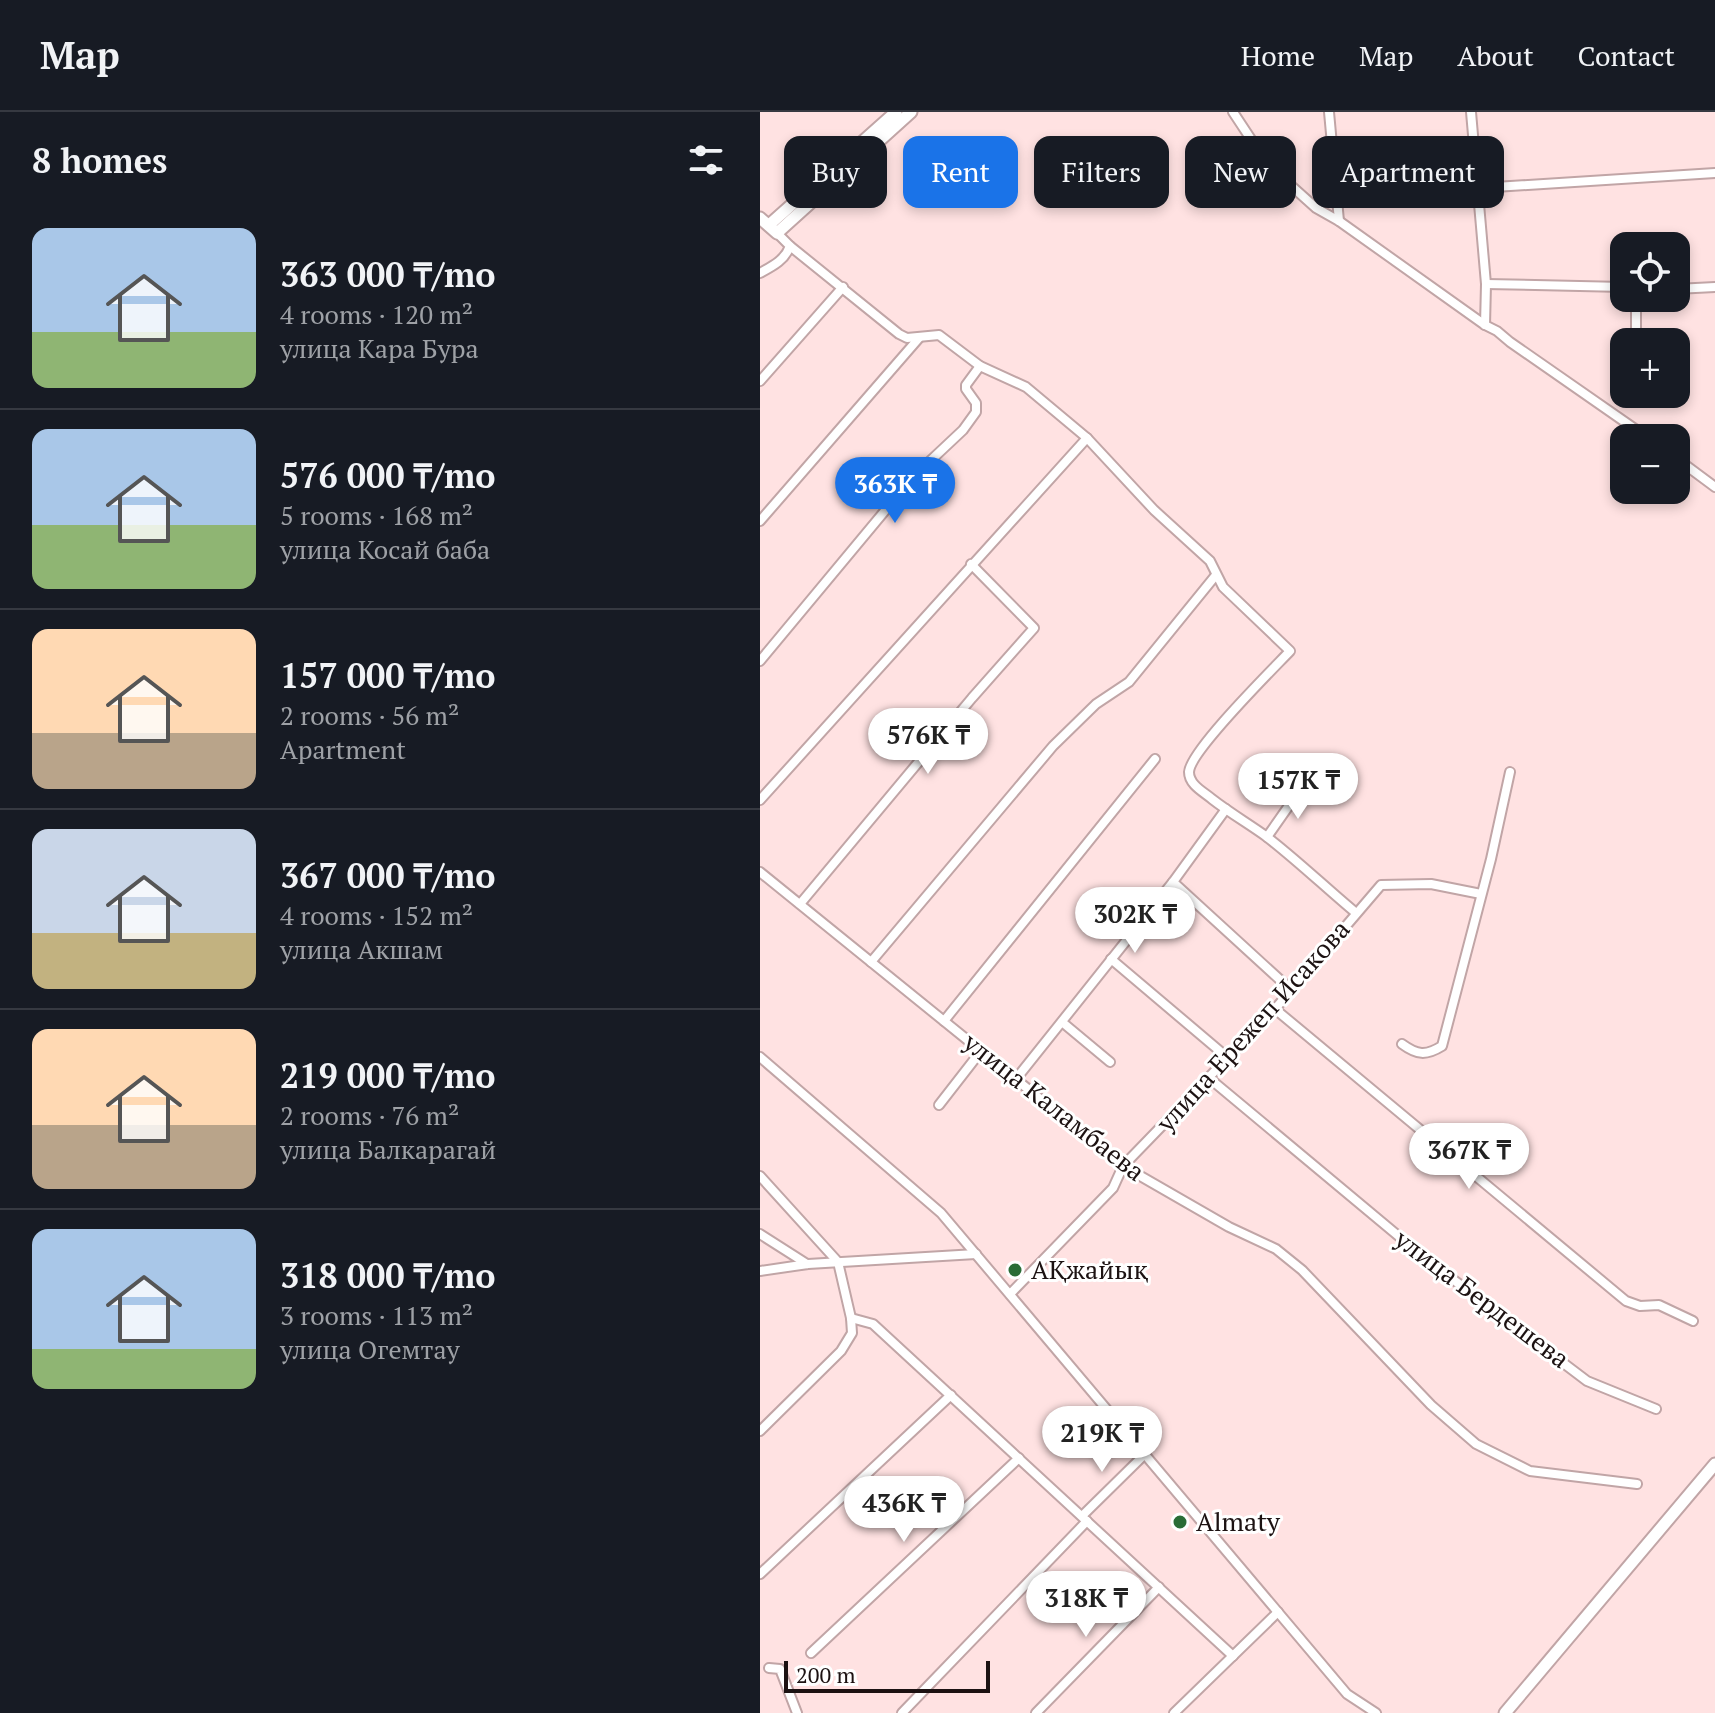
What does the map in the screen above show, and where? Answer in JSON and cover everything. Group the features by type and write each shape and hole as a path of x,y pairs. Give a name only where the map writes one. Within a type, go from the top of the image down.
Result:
{"main road":[{"path":"769,225 896,112"},
{"path":"769,225 911,112"},
{"path":"1505,1713 1715,1464"}],"street":[{"path":"1233,112 1268,165 1316,208 1339,221 1628,424"},
{"path":"1329,112 1339,221"},
{"path":"1471,112 1474,136"},
{"path":"1504,186 1715,173"},
{"path":"1480,208 1486,284 1485,325"},
{"path":"769,225 790,246 899,334 907,338 939,335 980,366 1026,387 1087,438 1154,510 1210,561 1223,587 1290,651 1236,707 1189,771 1195,786 1267,837 1356,913"},
{"path":"760,273 775,265 787,254 790,246"},
{"path":"1486,284 1610,287"},
{"path":"760,381 843,287"},
{"path":"1690,288 1715,287"},
{"path":"760,521 919,338"},
{"path":"760,661 913,477 970,421 976,412 976,403 966,385 980,366"},
{"path":"760,800 1087,438"},
{"path":"1690,468 1715,487"},
{"path":"800,904 1034,628 971,564"},
{"path":"871,962 1053,746 1096,704 1129,682 1216,575"},
{"path":"944,1021 1155,759"},
{"path":"1402,1044 1413,1052 1428,1054 1442,1046 1510,772"},
{"path":"1267,837 1302,787"},
{"path":"1016,1079 1173,882 1226,809"},
{"name":"улица Каламбаева","path":"760,872 1123,1166 1229,1227 1276,1249 1302,1270 1431,1405 1476,1444 1530,1471 1637,1484"},
{"path":"1173,882 1290,989"},
{"name":"улица Ережеп Исакова","path":"1010,1294 1113,1188 1123,1166 1275,1009 1381,885 1431,884 1481,894"},
{"path":"1111,959 1228,1058"},
{"path":"1275,1009 1626,1301 1640,1306 1659,1305 1693,1321"},
{"path":"1062,1022 1110,1062"},
{"path":"939,1105 981,1051"},
{"path":"760,1057 941,1213 1347,1694 1376,1713"},
{"name":"улица Бердешева","path":"1209,1078 1426,1259 1587,1381 1656,1409"},
{"path":"760,1176 838,1262 852,1333 841,1351 760,1431"},
{"path":"760,1234 808,1264"},
{"path":"760,1271 808,1264 976,1254"},
{"path":"851,1318 873,1324 1233,1656"},
{"path":"760,1574 951,1395"},
{"path":"902,1713 1145,1454"},
{"path":"811,1653 1019,1458"},
{"path":"1036,1713 1159,1587"},
{"path":"1174,1713 1278,1612"},
{"path":"769,1668 780,1669 797,1713"}],"place":[{"name":"АҚжайық","path":"1015,1270"},
{"name":"Аlmaty","path":"1180,1522"}]}
